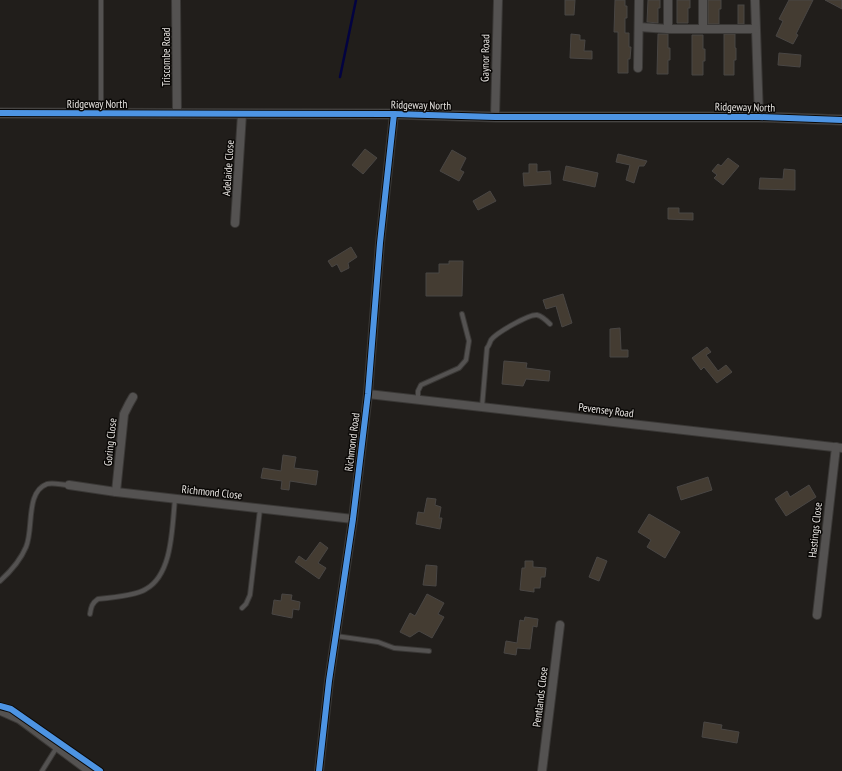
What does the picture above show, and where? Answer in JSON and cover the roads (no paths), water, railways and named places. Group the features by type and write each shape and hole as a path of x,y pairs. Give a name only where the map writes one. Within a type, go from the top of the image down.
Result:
{"street":[{"name":"Triscombe Road","path":"176,0 177,113"},
{"name":"Gaynor Road","path":"495,117 498,0"},
{"path":"638,68 639,0"},
{"path":"668,0 668,29"},
{"path":"703,0 703,29"},
{"path":"755,0 759,117"},
{"path":"639,27 668,29 755,29"},
{"name":"Ridgeway North","path":"0,113 394,114 495,117 759,117 842,120"},
{"name":"Adelaide Close","path":"236,223 242,114"},
{"name":"Richmond Road","path":"319,771 329,681 353,519 368,394 380,243 394,114"},
{"name":"Pevensey Road","path":"368,394 839,447"},
{"name":"Goring Close","path":"116,492 124,414 134,397"},
{"name":"Hastings Close","path":"817,616 839,447"},
{"name":"Richmond Close","path":"69,486 353,519"},
{"name":"Pentlands Close","path":"542,771 560,625"},
{"path":"0,710 20,719 90,771"}],"lane":[{"path":"101,0 101,114"},
{"path":"418,399 418,391 421,385 459,368 466,360 469,341 462,314"},
{"path":"482,407 488,348 492,340 500,332 530,316 537,315 545,318 550,324"},
{"path":"0,581 13,567 27,546 31,525 32,508 34,498 38,491 47,484 55,483 69,486"},
{"path":"90,614 94,602 145,590 154,582 163,570 168,558 175,499"},
{"path":"242,608 246,604 250,595 260,508"},
{"path":"336,636 378,642 394,648 429,651"},
{"path":"42,771 57,747"}],"waterway":[{"path":"340,77 356,0"}]}
